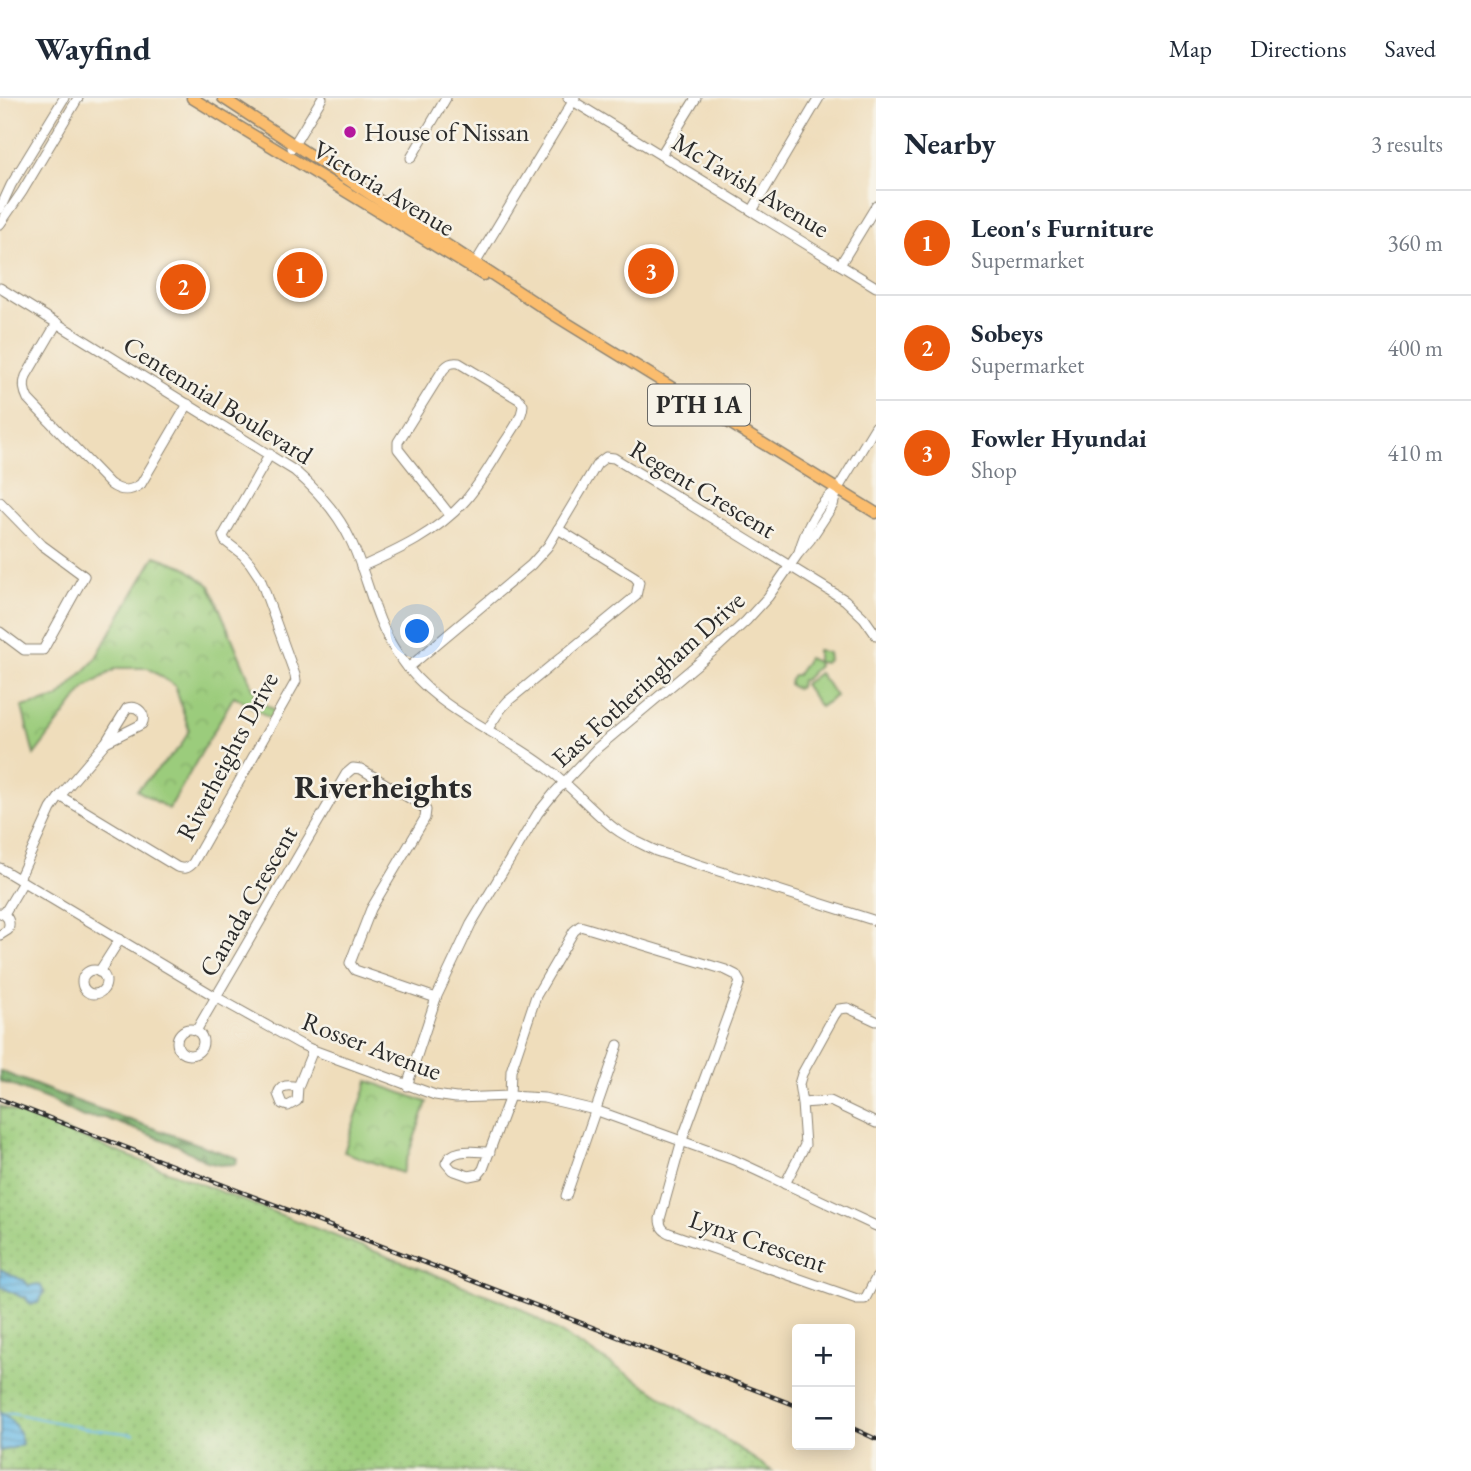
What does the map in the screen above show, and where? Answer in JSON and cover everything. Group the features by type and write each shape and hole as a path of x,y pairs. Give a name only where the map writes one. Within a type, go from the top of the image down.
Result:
{"main road":[{"name":"Victoria Avenue","path":"192,98 554,314 876,513"},
{"name":"Victoria Avenue","path":"223,98 474,266"}],"street":[{"path":"0,209 64,98"},
{"path":"0,224 78,98"},
{"path":"287,156 322,98"},
{"path":"411,158 446,98"},
{"path":"661,155 696,98"},
{"path":"752,211 819,98"},
{"path":"474,266 572,99"},
{"name":"McTavish Avenue","path":"572,99 876,287"},
{"path":"20,172 30,178"},
{"path":"841,265 876,206"},
{"name":"Centennial Boulevard","path":"0,288 295,471 332,509 352,543 375,608 388,637 408,668 439,699 531,755 614,827 656,851 876,921"},
{"path":"57,323 26,376 25,393 110,484 118,489 135,488 141,484 188,404"},
{"path":"361,567 412,544 435,529 464,502 481,481 520,418 523,405 514,395 453,362 443,370 398,442 398,449 450,514"},
{"path":"837,490 876,426"},
{"name":"Riverheights Drive","path":"60,796 177,867 189,867 193,863 296,681 260,578 243,555 225,541 223,536 270,454"},
{"name":"Regent Crescent","path":"408,668 531,565 548,546 597,464 606,457 614,458 852,606 876,635"},
{"name":"East Fotheringham Drive","path":"407,1086 436,998 478,913 538,813 596,749 746,621 790,567 798,554 803,536 827,497 837,490"},
{"path":"0,502 42,545 84,576 43,650 24,650 0,632"},
{"path":"487,730 508,701 635,596 638,590 639,582 635,577 558,529"},
{"path":"0,935 6,933 9,926 9,919 2,913 21,880 42,826 60,796 106,742"},
{"name":"Canada Crescent","path":"216,998 346,774 353,768 361,769 426,810 425,818 371,909 350,963 355,970 436,998"},
{"name":"Rosser Avenue","path":"0,868 216,998 300,1045 435,1095 456,1098 544,1098 595,1110 734,1160 876,1226"},
{"path":"490,1152 455,1152 448,1157 446,1163 452,1170 469,1176 479,1174 483,1169 490,1152 510,1096 511,1071 536,996 574,931 580,926 726,970 736,975 740,982 682,1140"},
{"path":"100,972 120,939"},
{"path":"196,1031 216,998"},
{"path":"785,1184 805,1145 803,1103 799,1084 834,1016 839,1009 848,1008 876,1021"},
{"path":"566,1196 618,1045"},
{"path":"298,1087 313,1050"},
{"path":"803,1103 830,1101 876,1123"},
{"name":"Lynx Crescent","path":"682,1140 660,1219 663,1230 857,1299 865,1299 876,1278"}],"green space":[{"path":"155,556 183,566 210,586 258,700 278,712 273,720 234,696 169,809 137,790 181,746 189,730 175,686 148,668 117,668 85,688 34,755 22,707 58,698 94,661"},
{"path":"817,650 828,653 829,659 825,663 817,662"},
{"path":"808,658 817,662 818,666 801,680 800,687 797,689 789,684 790,679 797,675"},
{"path":"819,673 836,696 820,707 804,684"},
{"path":"0,1071 237,1160 235,1164 219,1165 207,1162 177,1145 105,1118 83,1117 52,1101 0,1081"},
{"path":"368,1081 427,1102 402,1173 344,1152"},
{"path":"0,1106 518,1307 645,1385 772,1471 0,1471"}],"water":[{"path":"0,1269 24,1280 29,1286 41,1286 44,1293 38,1303 30,1303 26,1297 0,1286"},
{"path":"0,1412 15,1425 22,1444 0,1451"}],"waterway":[{"path":"4,1413 134,1434"}],"railway":[{"path":"0,1099 792,1404"},
{"path":"855,1429 876,1439"}],"place":[{"name":"House of Nissan","path":"350,132"},
{"name":"Fowler Hyundai","path":"651,271"},
{"name":"Leon's Furniture","path":"300,275"},
{"name":"Sobeys","path":"183,287"}],"district":[{"name":"Riverheights","path":"383,786"}]}
